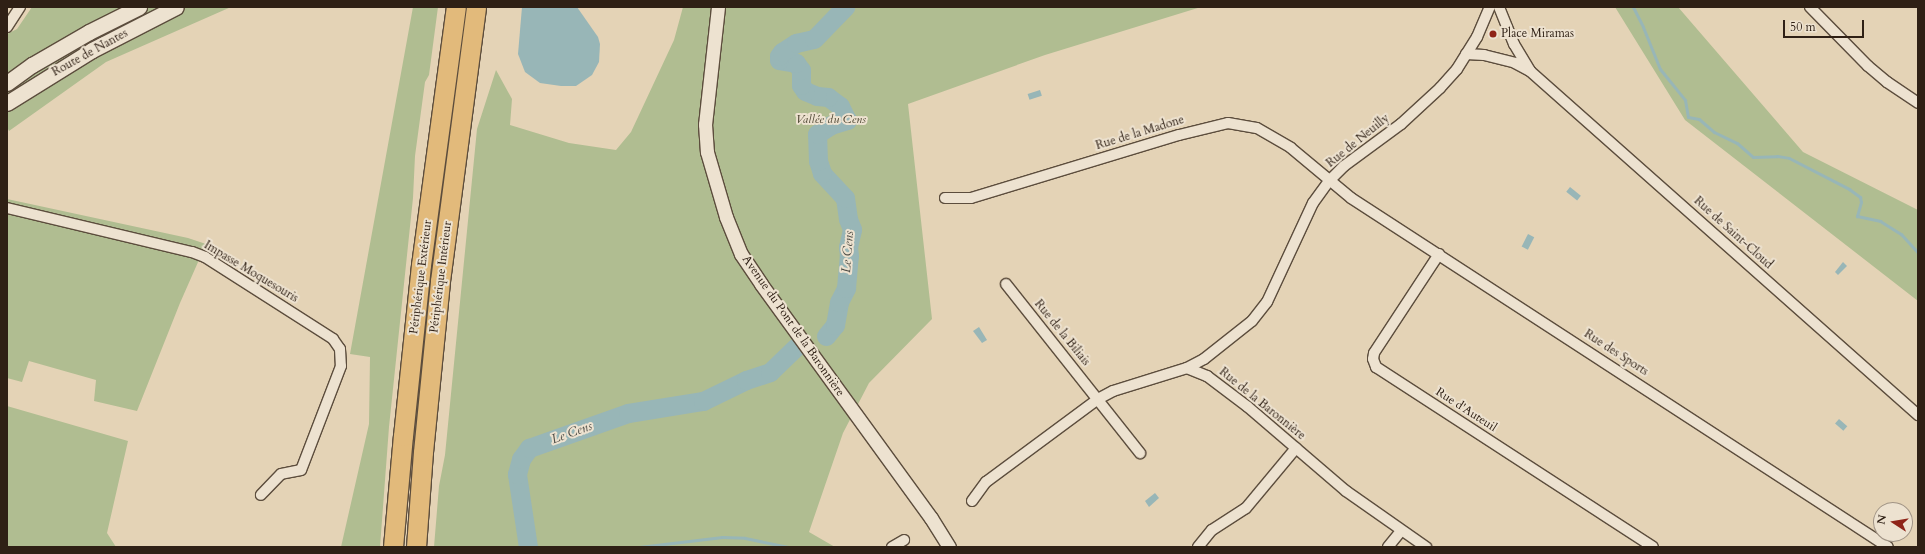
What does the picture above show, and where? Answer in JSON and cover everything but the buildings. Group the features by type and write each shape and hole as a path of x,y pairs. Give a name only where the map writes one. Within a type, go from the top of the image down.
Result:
{"highway":[{"name":"Périphérique Extérieur","path":"393,547 415,321 456,7"},
{"name":"Périphérique Intérieur","path":"416,547 423,452 440,281 476,7"}],"main road":[{"name":"Route de Nantes","path":"7,83 32,65 139,7"},
{"name":"Route de Nantes","path":"7,103 92,50 176,7"}],"street":[{"path":"7,27 20,7"},
{"name":"Avenue du Pont de la Baronnière","path":"718,7 705,124 707,152 726,216 741,254 931,518 949,547"},
{"name":"Rue de Neuilly","path":"1186,368 1204,359 1252,321 1267,302 1313,203 1329,181 1344,166 1401,124 1457,69 1477,37 1490,7"},
{"name":"Rue de Saint-Cloud","path":"1499,7 1514,44 1530,71"},
{"path":"1810,7 1878,74 1918,103"},
{"name":"Rue de Saint-Cloud","path":"1466,54 1484,55 1515,63 1530,71 1575,109 1918,415"},
{"name":"Rue de la Madone","path":"945,198 971,198 1179,135 1228,123 1257,128 1291,148 1329,181"},
{"name":"Rue des Sports","path":"1329,181 1351,198 1888,547"},
{"name":"Impasse Moquesouris","path":"7,208 192,252 205,258 295,313 333,339 340,349 342,366 301,470 281,474 261,495"},
{"name":"Rue d'Auteuil","path":"1439,254 1374,353 1373,359 1376,367 1653,547"},
{"name":"Rue de la Biliais","path":"1006,284 1140,453"},
{"path":"972,501 986,482 1098,399 1113,391 1186,368"},
{"name":"Rue de la Baronnière","path":"1186,368 1207,376 1248,407 1346,491 1401,531 1426,547"},
{"path":"1198,547 1212,530 1246,508 1296,448"},
{"path":"1388,547 1401,531"},
{"path":"892,547 904,540"}],"green space":[{"path":"32,7 231,7 106,62 9,131 7,127 7,34 17,29"},
{"path":"413,7 438,7 429,75 425,82 415,156 413,198 389,427 380,547 341,547 369,424 370,357 350,354"},
{"name":"Vallée du Cens","path":"683,7 1201,7 1045,55 908,104 932,319 869,383 843,433 809,532 835,547 434,547 439,486 445,455 477,129 496,70 512,99 510,125 569,143 616,150 631,132 674,40"},
{"path":"1615,7 1678,7 1803,152 1918,210 1918,301 1685,120"},
{"path":"7,199 188,238 206,244 180,303 137,411 94,401 96,380 29,361 22,382 7,378"},
{"path":"7,406 128,441 107,533 116,547 7,547"}],"water":[{"path":"522,7 577,7 598,37 600,44 599,62 592,75 576,86 561,86 540,83 525,72 518,54"},
{"path":"1040,90 1042,96 1029,100 1028,94"},
{"path":"1570,187 1581,196 1577,200 1566,192"},
{"path":"1528,234 1534,237 1528,250 1522,246"},
{"path":"1843,262 1847,266 1838,275 1835,272"},
{"path":"979,327 987,340 982,343 973,331"},
{"path":"1839,419 1847,426 1843,431 1835,424"},
{"path":"1155,493 1159,498 1149,507 1145,501"}],"waterway":[{"name":"Le Cens","path":"839,7 843,8"},
{"name":"Le Cens","path":"826,336 835,325 839,302 846,288 849,256 848,247 852,229 848,219 845,198 822,173 818,161 817,134 831,125 847,120 840,106 828,97 817,96 805,91 801,85 801,70 796,63 779,60 779,56 782,52 796,43 814,39 845,7"},
{"path":"1633,7 1660,69 1685,100 1688,117 1699,119 1714,132 1737,143 1753,157 1777,156 1789,158 1849,189 1860,197 1861,202 1857,216 1880,221 1901,234 1918,253"},
{"name":"Le Cens","path":"528,547 517,474 521,459 529,448 628,413 703,401 746,380 770,372 796,347"},
{"path":"639,547 722,537 745,538 788,547"}],"place":[{"name":"Place Miramas","path":"1493,34"}]}
